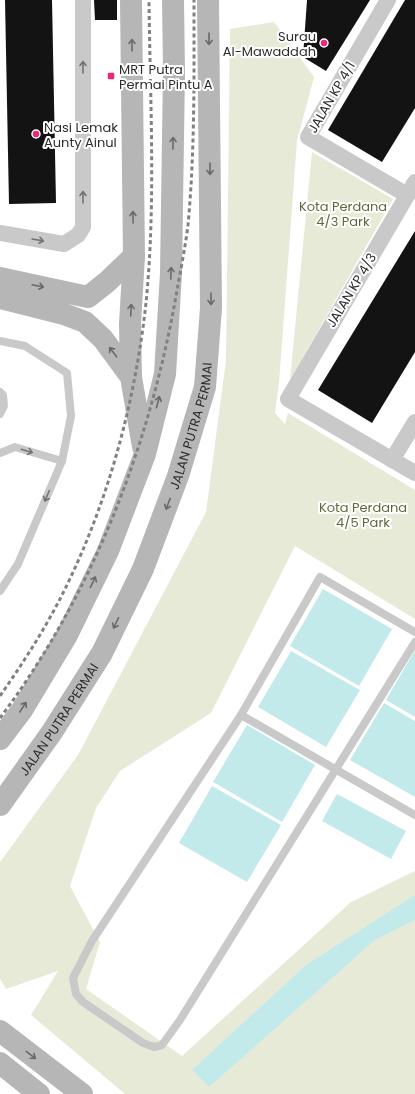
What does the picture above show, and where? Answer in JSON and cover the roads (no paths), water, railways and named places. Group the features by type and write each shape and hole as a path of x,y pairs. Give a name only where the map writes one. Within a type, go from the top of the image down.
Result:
{"main road":[{"path":"131,0 134,256 130,324 131,377 145,454"},
{"path":"0,739 22,710 67,635 108,551 145,454 165,374 171,273 174,71 173,0"},
{"name":"JALAN PUTRA PERMAI","path":"0,805 52,732 102,653 143,568 178,476 205,386 211,308 208,0"},
{"path":"0,278 88,297 107,282 134,256"},
{"path":"0,298 64,314 85,322 103,339 131,377"},
{"path":"3,1031 82,1094"},
{"path":"0,1063 39,1094"}],"street":[{"path":"0,233 64,244 78,235 83,227 83,0"},
{"name":"JALAN KP 4/1","path":"388,0 308,137 412,193"},
{"name":"JALAN KP 4/3","path":"392,460 288,399 412,193"},
{"path":"415,422 392,460 415,473"}],"lane":[{"path":"0,341 25,346 67,372 71,416 58,460 18,564 0,591"},
{"path":"0,392 3,395 4,406 0,414"},
{"path":"0,453 15,447 58,460"},
{"path":"415,632 320,577 241,715 92,941 73,978 76,994 83,1002 144,1043 154,1047 162,1045 180,1020 415,642"},
{"path":"241,715 415,815"}],"water":[{"path":"323,589 392,629 359,686 290,646"},
{"path":"415,650 415,717 386,700"},
{"path":"291,651 360,690 326,747 258,707"},
{"path":"384,703 415,721 415,797 350,760"},
{"path":"247,725 315,765 282,822 213,782"},
{"path":"212,786 281,825 247,882 179,843"},
{"path":"337,794 406,831 391,859 322,821"},
{"path":"415,895 415,920 375,940 209,1087 192,1070 306,965"}],"railway":[{"path":"0,696 49,620 79,559 106,488 127,415 135,378 146,303 151,228 152,152 149,0"},
{"path":"0,718 33,671 63,622 89,571 133,464 150,409 176,296 188,225 193,141 194,0"}],"place":[{"name":"Surau Al-Mawaddah","path":"324,43"},
{"name":"MRT Putra Permai Pintu A","path":"111,76"},
{"name":"Nasi Lemak Aunty Ainul","path":"36,134"}],"park label":[{"name":"Kota Perdana 4/3 Park","path":"343,214"},
{"name":"Kota Perdana 4/5 Park","path":"363,514"}]}
